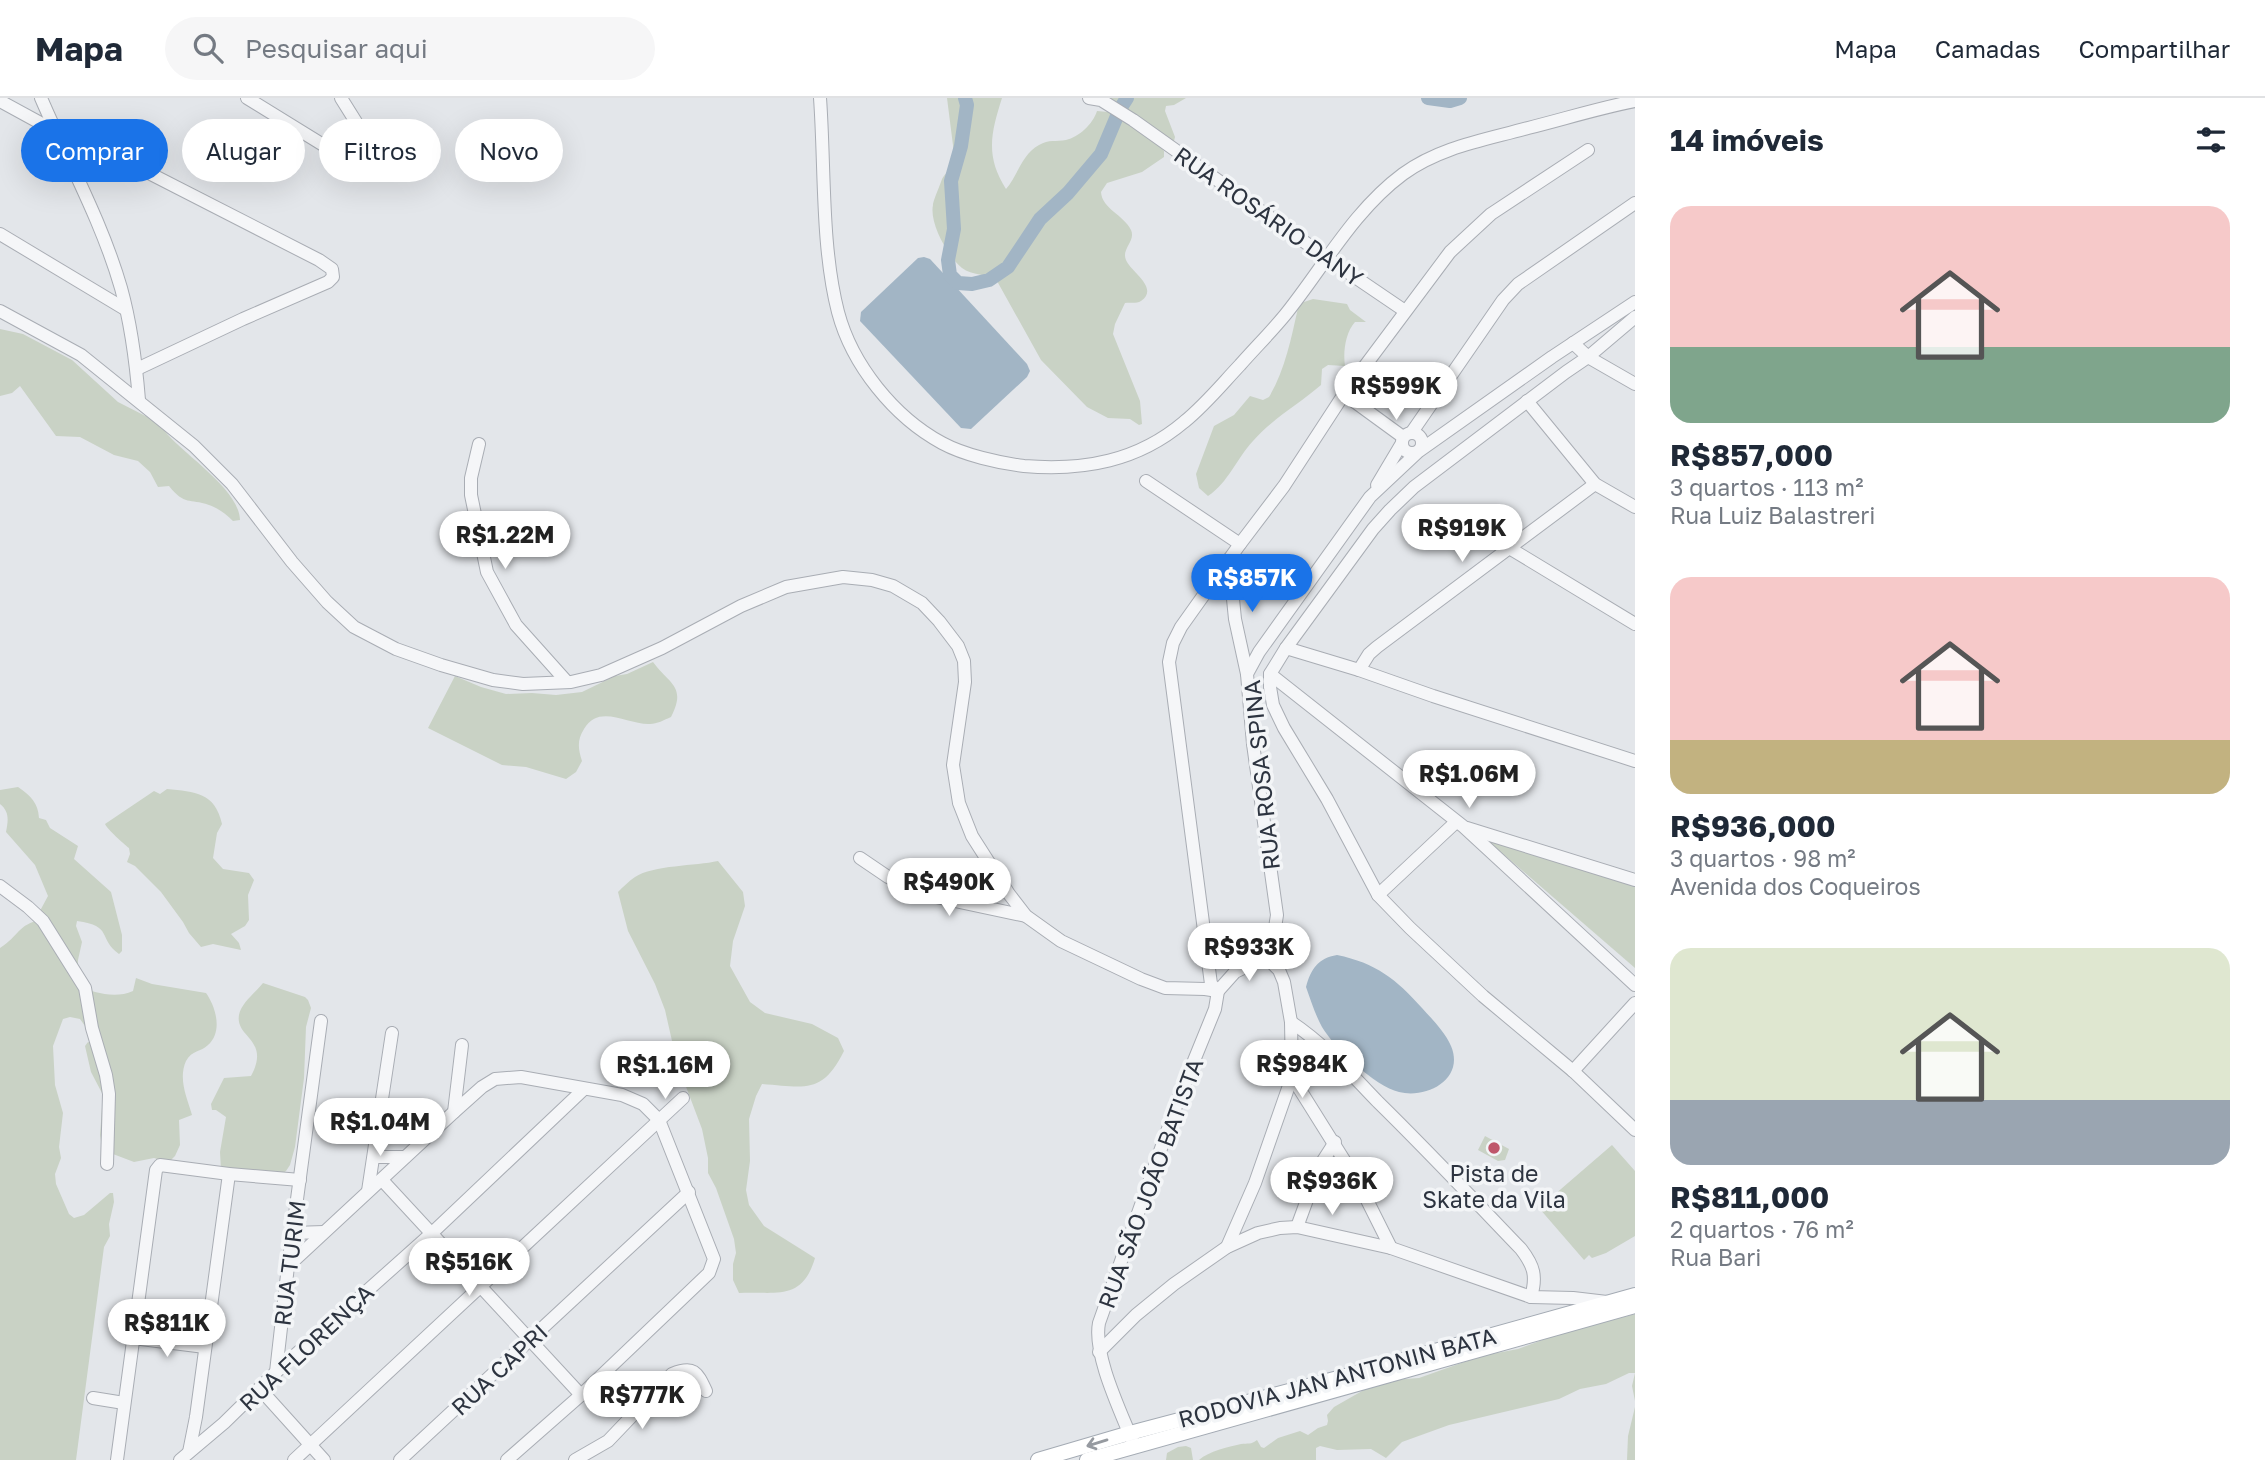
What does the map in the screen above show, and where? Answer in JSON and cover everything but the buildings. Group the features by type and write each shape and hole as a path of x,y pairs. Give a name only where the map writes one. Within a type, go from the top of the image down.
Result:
{"main road":[{"name":"RODOVIA JAN ANTONIN BATA","path":"1087,1460 1132,1440 1338,1378 1635,1294"},
{"name":"RODOVIA JAN ANTONIN BATA","path":"1038,1460 1132,1440 1635,1306"}],"street":[{"path":"41,98 50,119"},
{"path":"247,98 364,168 370,164 371,155 341,98"},
{"path":"820,98 831,275 838,313 849,342 866,372 887,398 916,426 944,444 1005,464 1067,467 1112,462 1142,451 1168,435 1214,394 1284,316 1360,215 1384,188 1427,159 1479,140 1635,101"},
{"name":"RUA ROSÁRIO DANY","path":"1097,99 1133,120 1405,311"},
{"path":"0,102 32,119"},
{"path":"1219,991 1211,984 1169,662 1173,643 1181,627 1229,559 1284,486 1344,394 1450,252 1491,214 1588,150"},
{"path":"79,182 114,268 125,309 139,400"},
{"path":"136,369 328,282 333,277 330,266 166,182"},
{"path":"1370,497 1406,437 1503,300 1518,284 1635,203"},
{"path":"0,234 125,309"},
{"name":"RUA ROSA SPINA","path":"1266,957 1274,934 1276,915 1253,744 1247,674 1282,619 1370,497 1419,451 1635,302"},
{"path":"0,310 81,355 194,446 232,484 292,562 327,602 354,627 396,649 493,680 523,684 567,682 601,675 662,648 741,606 786,587 843,577 872,580 893,586 922,603 939,621 964,661 965,682 953,765 959,803 972,836 1026,916 1061,941 1141,979 1165,988 1219,991"},
{"path":"1635,317 1588,357 1414,487 1390,510 1373,529 1270,674 1273,705 1378,895 1483,996 1573,1071 1635,1130"},
{"path":"1573,343 1588,357 1635,384"},
{"path":"1552,357 1566,372"},
{"path":"1344,394 1406,437"},
{"path":"1527,401 1595,484 1635,507"},
{"path":"1406,437 1417,433 1423,442 1419,451"},
{"path":"479,444 471,478 471,495 487,572 516,625 567,682"},
{"path":"1146,481 1240,544"},
{"path":"1359,670 1377,646 1595,484"},
{"path":"1511,549 1635,624"},
{"path":"1229,559 1235,619 1247,674"},
{"path":"1286,648 1635,761"},
{"path":"1270,674 1460,824 1635,985"},
{"path":"1460,824 1635,880"},
{"path":"1378,895 1460,824"},
{"path":"860,858 888,877 922,894 1026,916"},
{"path":"0,886 28,906 43,921 85,988 109,1094 107,1164"},
{"path":"1227,1247 1255,1182 1292,1077 1291,1022 1284,982 1279,970 1266,957"},
{"name":"RUA SÃO JOÃO BATISTA","path":"1132,1440 1100,1352 1097,1334 1099,1323 1219,991 1235,972 1266,957"},
{"path":"1573,1071 1635,1003"},
{"name":"RUA TURIM","path":"276,1372 321,1021"},
{"path":"1291,1022 1343,1066 1521,1249 1535,1272 1531,1297"},
{"path":"368,1191 392,1033"},
{"path":"454,1112 462,1045"},
{"path":"288,1266 454,1112 495,1079 521,1077 622,1096 635,1100 652,1111 659,1121 689,1192 714,1259 713,1266 709,1273 581,1395 507,1460"},
{"path":"1292,1077 1335,1142 1391,1248"},
{"path":"457,1083 482,1087"},
{"name":"RUA FLORENÇA","path":"184,1456 224,1423 276,1372 432,1233 583,1089"},
{"path":"294,1460 683,1098"},
{"path":"1297,1227 1319,1167 1335,1142"},
{"path":"374,1157 405,1157"},
{"path":"117,1460 156,1170 160,1166 300,1180"},
{"path":"184,1456 196,1417 229,1174"},
{"path":"382,1180 581,1395"},
{"name":"RUA CAPRI","path":"400,1460 689,1192"},
{"path":"1100,1352 1136,1315 1227,1247 1258,1233 1297,1227 1391,1248 1531,1297 1608,1302"},
{"path":"293,1233 324,1232"},
{"path":"133,1338 205,1347"},
{"name":"RUA TURIM","path":"280,1339 305,1346"},
{"path":"575,1460 608,1441 672,1374 684,1369 691,1370 700,1378 706,1391"},
{"path":"260,1389 324,1460"},
{"path":"93,1398 124,1403"},
{"path":"196,1417 212,1424 224,1423"}],"shaded area":[{"path":"947,98 1002,98 992,144 995,166 1006,189 1033,149 1046,142 1076,136 1089,125 1097,111 1108,112 1102,98 1186,98 1166,106 1174,141 1152,137 1164,151 1164,157 1142,172 1107,183 1101,192 1105,203 1131,230 1132,238 1125,252 1126,260 1146,285 1146,296 1141,301 1125,303 1113,334 1140,401 1142,424 1130,419 1108,418 1087,407 1041,360 997,281 962,268 946,248 934,221 933,203 942,179 955,161"},
{"path":"1313,299 1347,304 1350,310 1366,322 1355,322 1349,332 1345,366 1328,365 1322,369 1321,385 1260,433 1221,484 1208,496 1199,488 1196,474 1214,426 1234,415 1250,396 1263,400 1269,397 1283,365 1298,308 1301,303"},
{"path":"0,329 23,334 72,360 118,402 171,429 164,430 220,484 237,508 240,520 233,521 212,506 183,499 169,486 158,487 150,472 138,461 114,455 80,437 56,436 20,386 12,393 0,396"},
{"path":"653,662 677,692 671,717 650,724 606,716 590,721 579,741 582,761 576,772 566,779 526,767 502,765 428,728 455,676 506,694 556,695 582,692"},
{"path":"18,787 33,800 39,818 46,820 50,828 78,846 74,859 111,892 122,935 122,951 119,954 112,948 101,929 77,921 76,926 82,942 77,985 97,993 119,995 133,991 136,978 152,984 206,993 213,1005 217,1027 213,1040 186,1061 184,1088 192,1115 179,1120 180,1145 171,1160 164,1161 154,1158 134,1162 113,1154 104,1159 100,1135 103,1095 91,1072 85,1046 88,1042 100,1047 80,1019 70,1017 63,1019 53,1046 55,1085 63,1113 59,1147 61,1158 55,1174 56,1184 69,1214 74,1218 84,1215 110,1193 113,1193 114,1202 109,1224 110,1236 104,1247 76,1460 0,1460 0,948 23,927 41,920 41,909 48,896 35,865 6,832 8,817 0,804 0,790"},
{"path":"167,789 195,793 214,805 222,824 217,833 213,858 223,869 249,873 254,880 248,895 249,920 245,926 231,934 241,950 213,944 201,947 161,892 135,866 127,862 129,848 105,824 154,791 160,794"},
{"path":"1480,834 1635,882 1635,968"},
{"path":"718,861 743,892 745,906 733,941 730,966 750,1002 765,1013 812,1024 838,1038 844,1051 836,1065 820,1082 801,1086 762,1084 749,1119 750,1161 746,1190 749,1205 764,1226 815,1258 803,1282 795,1288 776,1293 739,1293 733,1280 736,1253 734,1239 708,1173 702,1129 677,1063 665,1010 628,931 618,892 633,879 652,870"},
{"path":"263,983 305,997 311,1008 306,1027 304,1078 295,1147 290,1165 280,1175 221,1170 220,1152 226,1117 212,1110 211,1104 224,1078 251,1076 257,1054 239,1023 239,1015 246,1002"},
{"name":"Pista de Skate da Vila","path":"1485,1136 1509,1149 1505,1160 1498,1161 1478,1150"},
{"path":"1612,1145 1635,1171 1635,1236 1606,1253 1592,1258 1589,1255 1584,1260 1539,1208"},
{"path":"1635,1314 1635,1373 1629,1373 1606,1384 1580,1389 1559,1399 1449,1425 1402,1442 1386,1458 1371,1449 1337,1450 1320,1446 1316,1448 1316,1460 1199,1460 1219,1450 1257,1440 1264,1448 1278,1438 1300,1431 1308,1435 1327,1425 1327,1415 1334,1407 1376,1383 1419,1378 1481,1356 1518,1349 1556,1335"},
{"path":"1635,1373 1635,1401 1632,1386"},
{"path":"1635,1407 1635,1460 1627,1460 1628,1436"},
{"path":"1186,1446 1191,1448 1193,1460 1166,1460 1167,1453"}],"water":[{"path":"918,258 930,259 1027,364 1030,371 1027,377 971,429 961,428 860,321 861,312"},
{"path":"1337,955 1351,958 1384,974 1403,989 1438,1026 1451,1046 1454,1058 1453,1068 1441,1084 1421,1092 1410,1093 1389,1088 1356,1066 1328,1036 1317,1017 1306,987 1316,965"}],"waterway":[{"path":"965,98 967,105 961,146 951,181 954,229 948,260 950,275 958,283 972,284 989,280 1008,267 1040,219 1068,193 1101,154 1127,98"},
{"path":"1428,98 1450,101 1460,98"}],"place":[{"name":"Pista de Skate da Vila","path":"1494,1148"}]}
